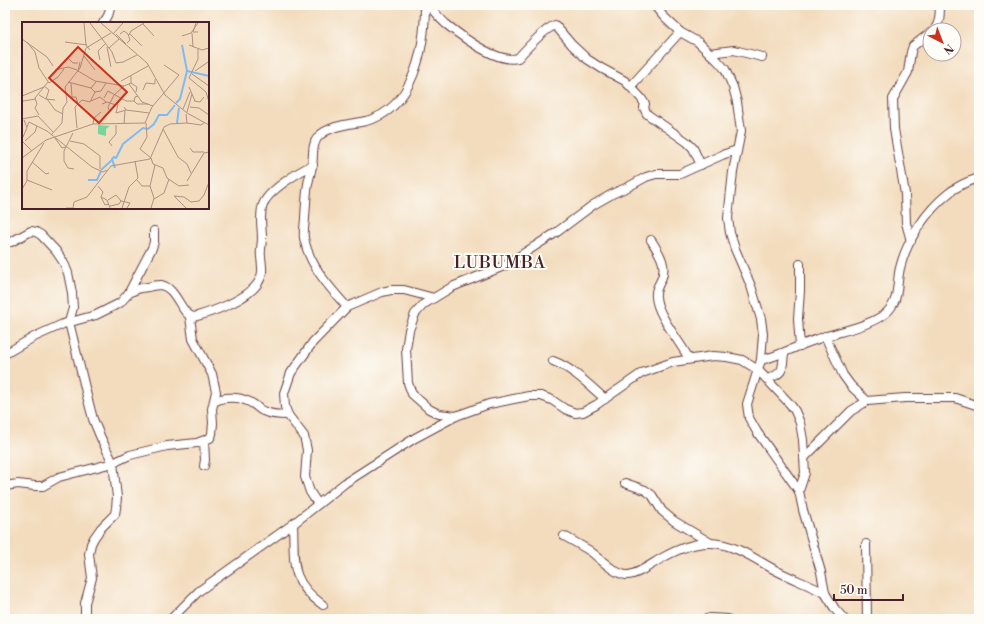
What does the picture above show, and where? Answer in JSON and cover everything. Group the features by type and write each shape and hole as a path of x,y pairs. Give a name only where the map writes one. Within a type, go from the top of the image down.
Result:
{"street":[{"path":"104,22 110,12 110,5"},
{"path":"347,307 327,284 313,263 304,238 306,203 313,165 314,144 323,132 334,128 372,120 395,105 404,94 419,60 425,5"},
{"path":"428,5 445,23 476,46 488,53 508,59 518,58 524,50 555,25 572,45 587,59 631,86 645,104 644,108 647,114 687,142 693,148 701,165"},
{"path":"654,5 680,32 698,42 710,53 725,69 733,88 737,102 740,131 733,172 728,218 730,233 735,249 751,286 761,319 763,340 761,360 747,404 750,418 757,432 799,491 821,572 825,593 835,609 844,619"},
{"path":"938,22 940,5"},
{"path":"631,86 680,32"},
{"path":"911,242 906,223 905,194 894,130 893,99 908,72 913,46 922,39"},
{"path":"710,53 734,50 762,58"},
{"path":"456,416 439,414 429,409 418,401 412,394 408,382 406,349 409,330 415,314 424,304 452,287 504,266 557,232 594,205 646,177 656,174 680,174 722,155 737,150"},
{"path":"190,317 201,315 231,304 252,290 258,284 262,277 263,269 261,256 262,206 265,200 296,174 313,165"},
{"path":"761,360 784,353 825,336 865,324 886,313 894,304 897,296 901,266 911,242 923,220 949,192 961,185 979,178"},
{"path":"11,242 31,231 36,232 41,235 60,257 68,273 73,308 69,322 93,419 103,444 113,463 117,497 115,514 101,528 91,544 89,554 92,578 85,603 85,619"},
{"path":"5,354 39,335 69,322 109,310 120,303 128,294 152,248 154,242 154,231"},
{"path":"651,240 663,260 664,268 663,276 656,290 659,310 689,359"},
{"path":"800,264 798,319 800,346"},
{"path":"5,486 18,484 43,486 59,477 113,463 130,455 167,446 204,441 210,438 213,423 212,409 216,392 215,384 212,374 193,339 190,317 170,290 162,286 138,288 128,294"},
{"path":"318,504 310,492 305,477 307,450 304,436 288,415 285,407 284,393 291,372 313,342 347,307 382,292 391,290 404,290 434,298"},
{"path":"825,336 843,375 850,386 867,401"},
{"path":"767,379 777,375 782,370 784,353"},
{"path":"171,619 199,591 293,524 351,479 415,438 456,416 489,404 529,396 541,396 552,400 565,410 575,413 583,412 605,399 642,373 659,366 689,359 713,356 733,357 742,360 758,370 795,411 800,423 802,435 805,473 799,491"},
{"path":"553,361 562,364 605,399"},
{"path":"214,402 220,399 232,397 251,403 262,411 288,415"},
{"path":"804,458 851,411 867,401 905,398 955,398 979,406"},
{"path":"204,441 204,466"},
{"path":"626,483 645,490 652,495 665,514 709,542 733,548 751,555 783,574 825,593"},
{"path":"293,524 293,558 297,577 305,590 322,605"},
{"path":"564,536 619,572 627,575 644,569 684,547 709,542"},
{"path":"866,544 867,619"},
{"path":"706,619 728,619"}],"district":[{"name":"LUBUMBA","path":"500,263"}]}
